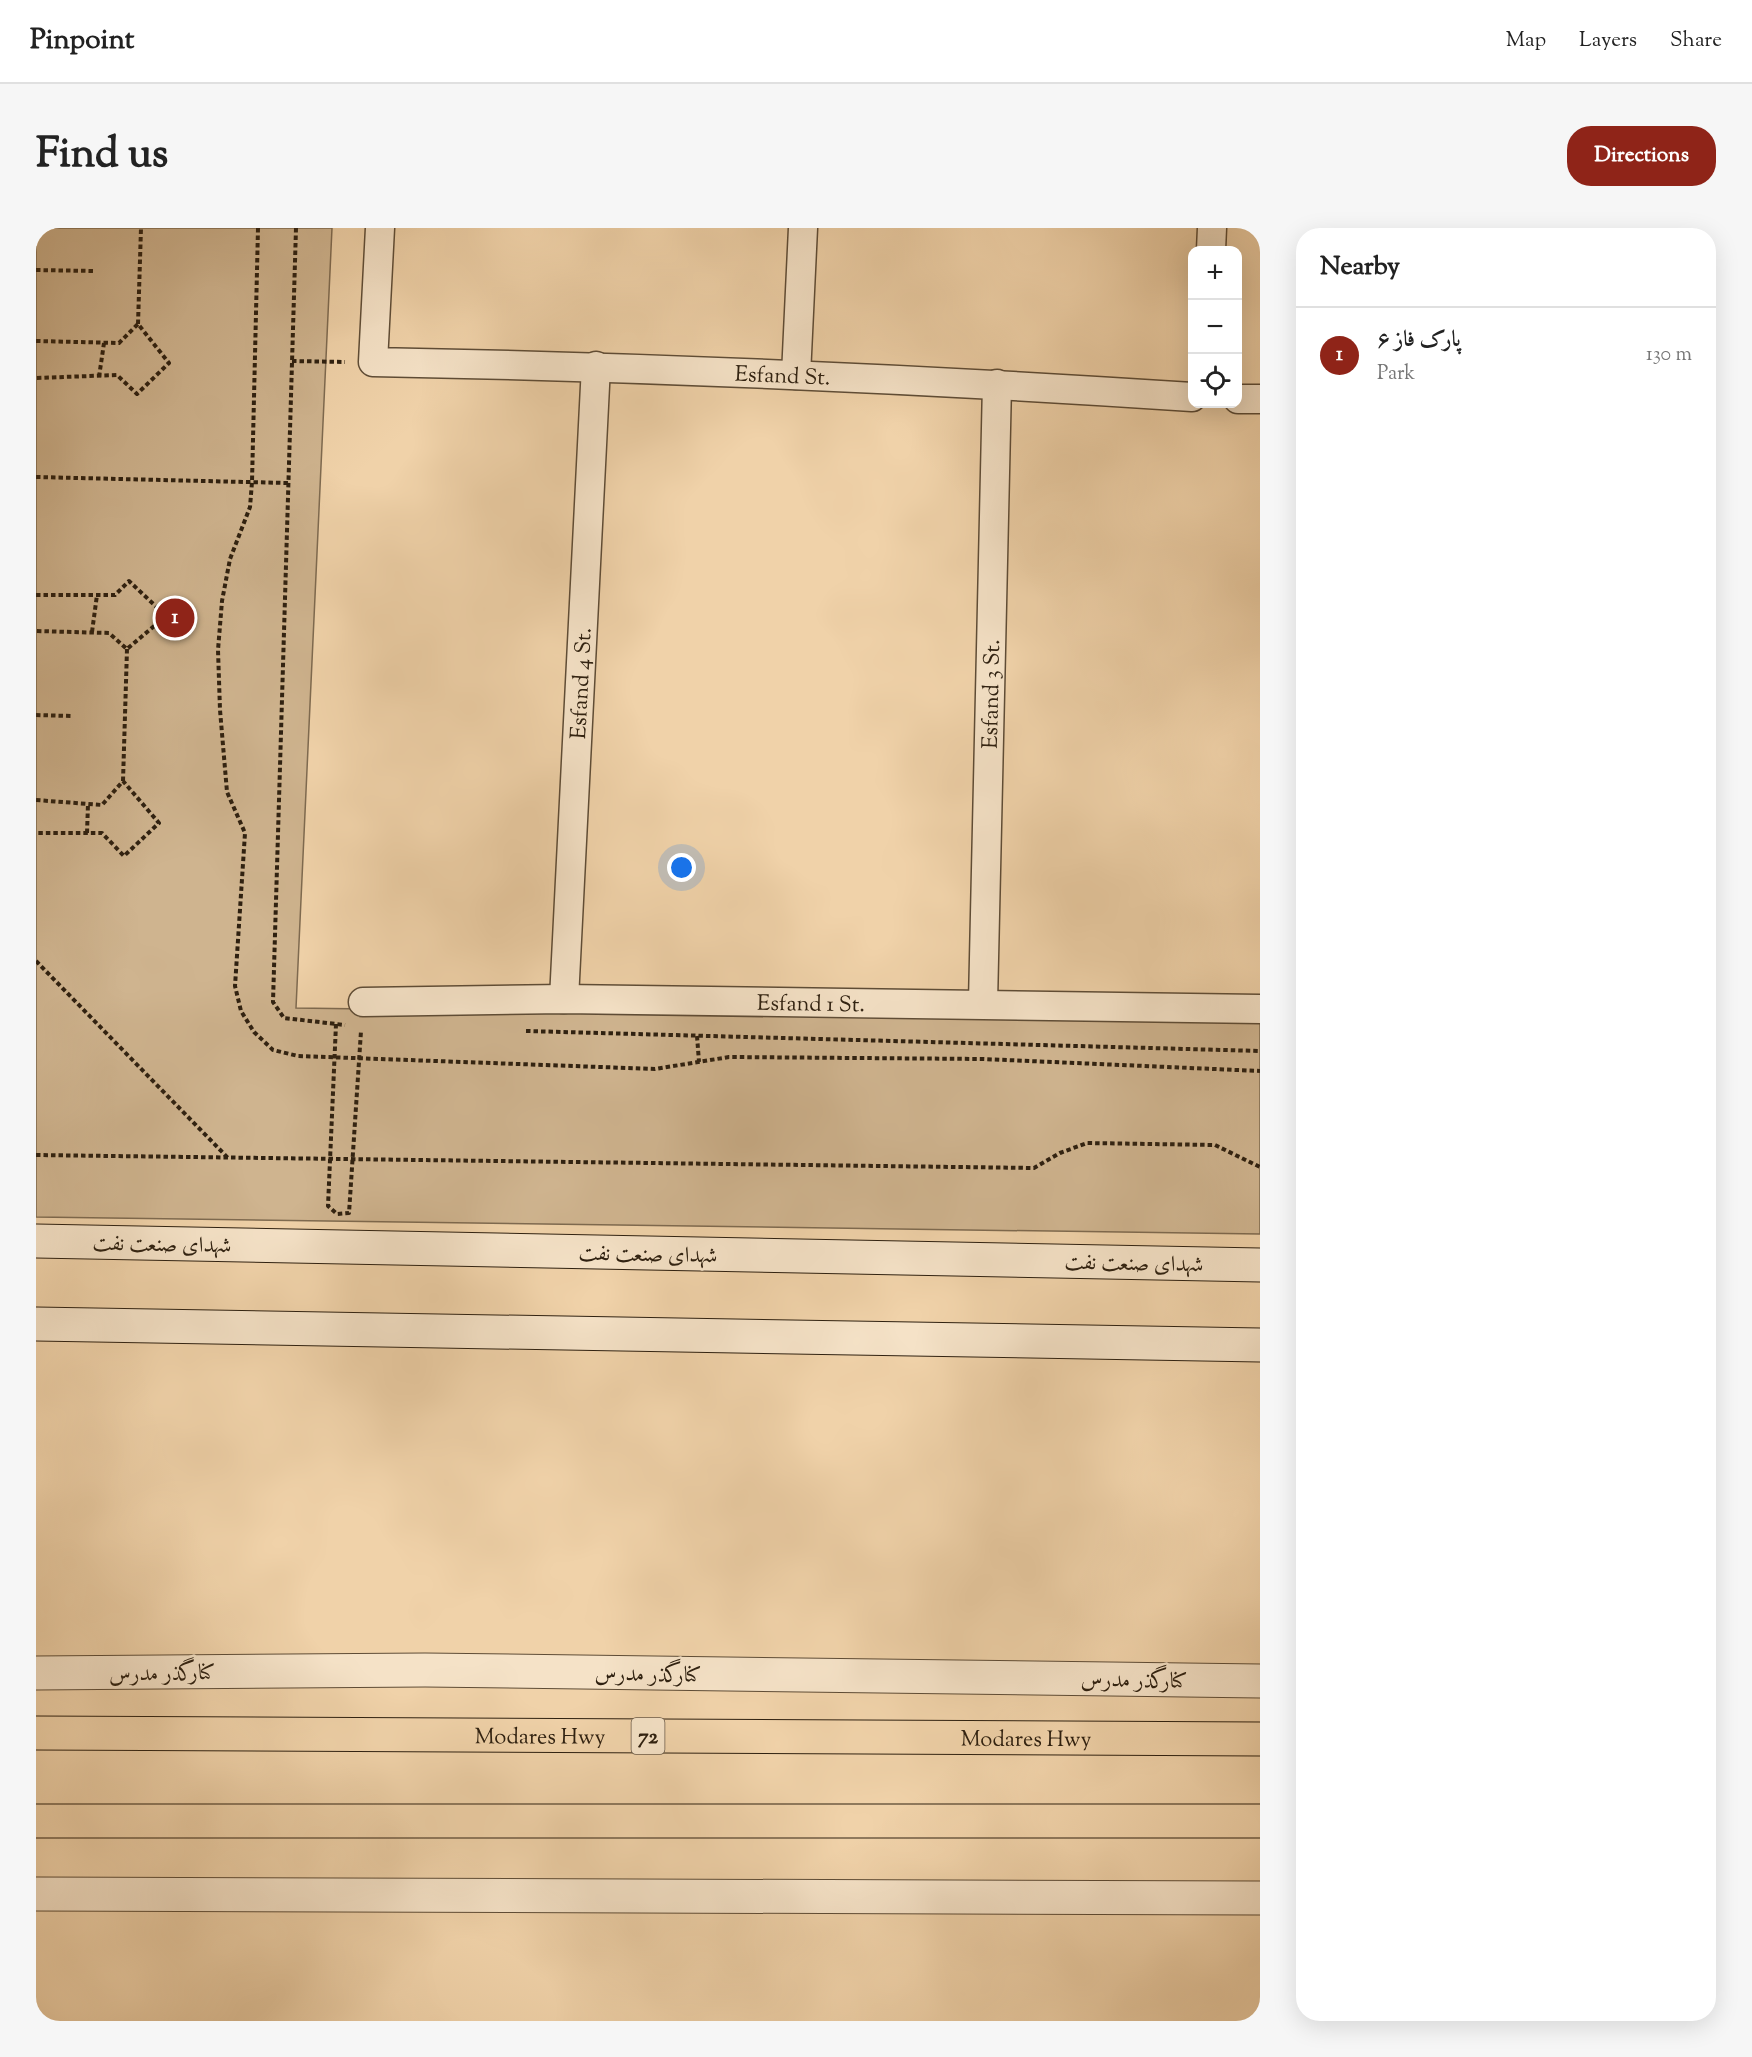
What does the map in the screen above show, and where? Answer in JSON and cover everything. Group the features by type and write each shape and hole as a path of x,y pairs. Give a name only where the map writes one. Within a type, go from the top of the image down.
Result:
{"highway":[{"name":"Modares Hwy","path":"36,1733 1260,1739"},
{"path":"36,1821 1260,1821"}],"main road":[{"name":"شهدای صنعت نفت","path":"36,1241 1260,1265"},
{"path":"36,1324 1260,1345"},
{"name":"کنارگذر مدرس","path":"36,1673 425,1670 1260,1681"},
{"path":"36,1894 1260,1898"}],"street":[{"path":"373,362 380,228"},
{"path":"796,375 803,228"},
{"path":"1211,246 1212,228"},
{"name":"Esfand St.","path":"373,362 596,366 997,384 1188,397"},
{"name":"Esfand 4 St.","path":"564,999 596,366"},
{"name":"Esfand 3 St.","path":"983,1003 997,384"},
{"path":"1242,399 1260,399"},
{"name":"Esfand 1 St.","path":"362,1015 564,999 983,1003 1260,1009"}],"path":[{"path":"36,378 117,375 137,394 169,363 138,324 141,228"},
{"path":"258,228 250,507 230,559 222,601 218,650 227,792 245,833 235,986 241,1011 254,1032 273,1050 298,1056 655,1069 729,1057 983,1059 1260,1071"},
{"path":"36,270 94,271"},
{"path":"36,341 119,343 138,324"},
{"path":"99,377 104,342"},
{"path":"292,361 373,362"},
{"path":"36,477 288,483"},
{"path":"36,595 115,595 129,581 166,616 127,649 123,781 102,805 36,800"},
{"path":"92,632 97,595"},
{"path":"36,631 109,633 127,649"},
{"path":"36,715 71,716"},
{"path":"36,833 102,833 124,856 159,823 123,781"},
{"path":"87,833 88,804"},
{"path":"36,961 229,1158"},
{"path":"336,1024 328,1206 337,1214 348,1213 362,1015"},
{"path":"698,1036 699,1062"},
{"path":"36,1155 1034,1168 1060,1153 1086,1143 1215,1145 1260,1167"}],"shaded area":[{"path":"36,228 332,228 296,1008 1260,1021 1260,1234 36,1217"}],"place":[{"name":"پارک فاز ۶","path":"175,618"}]}
